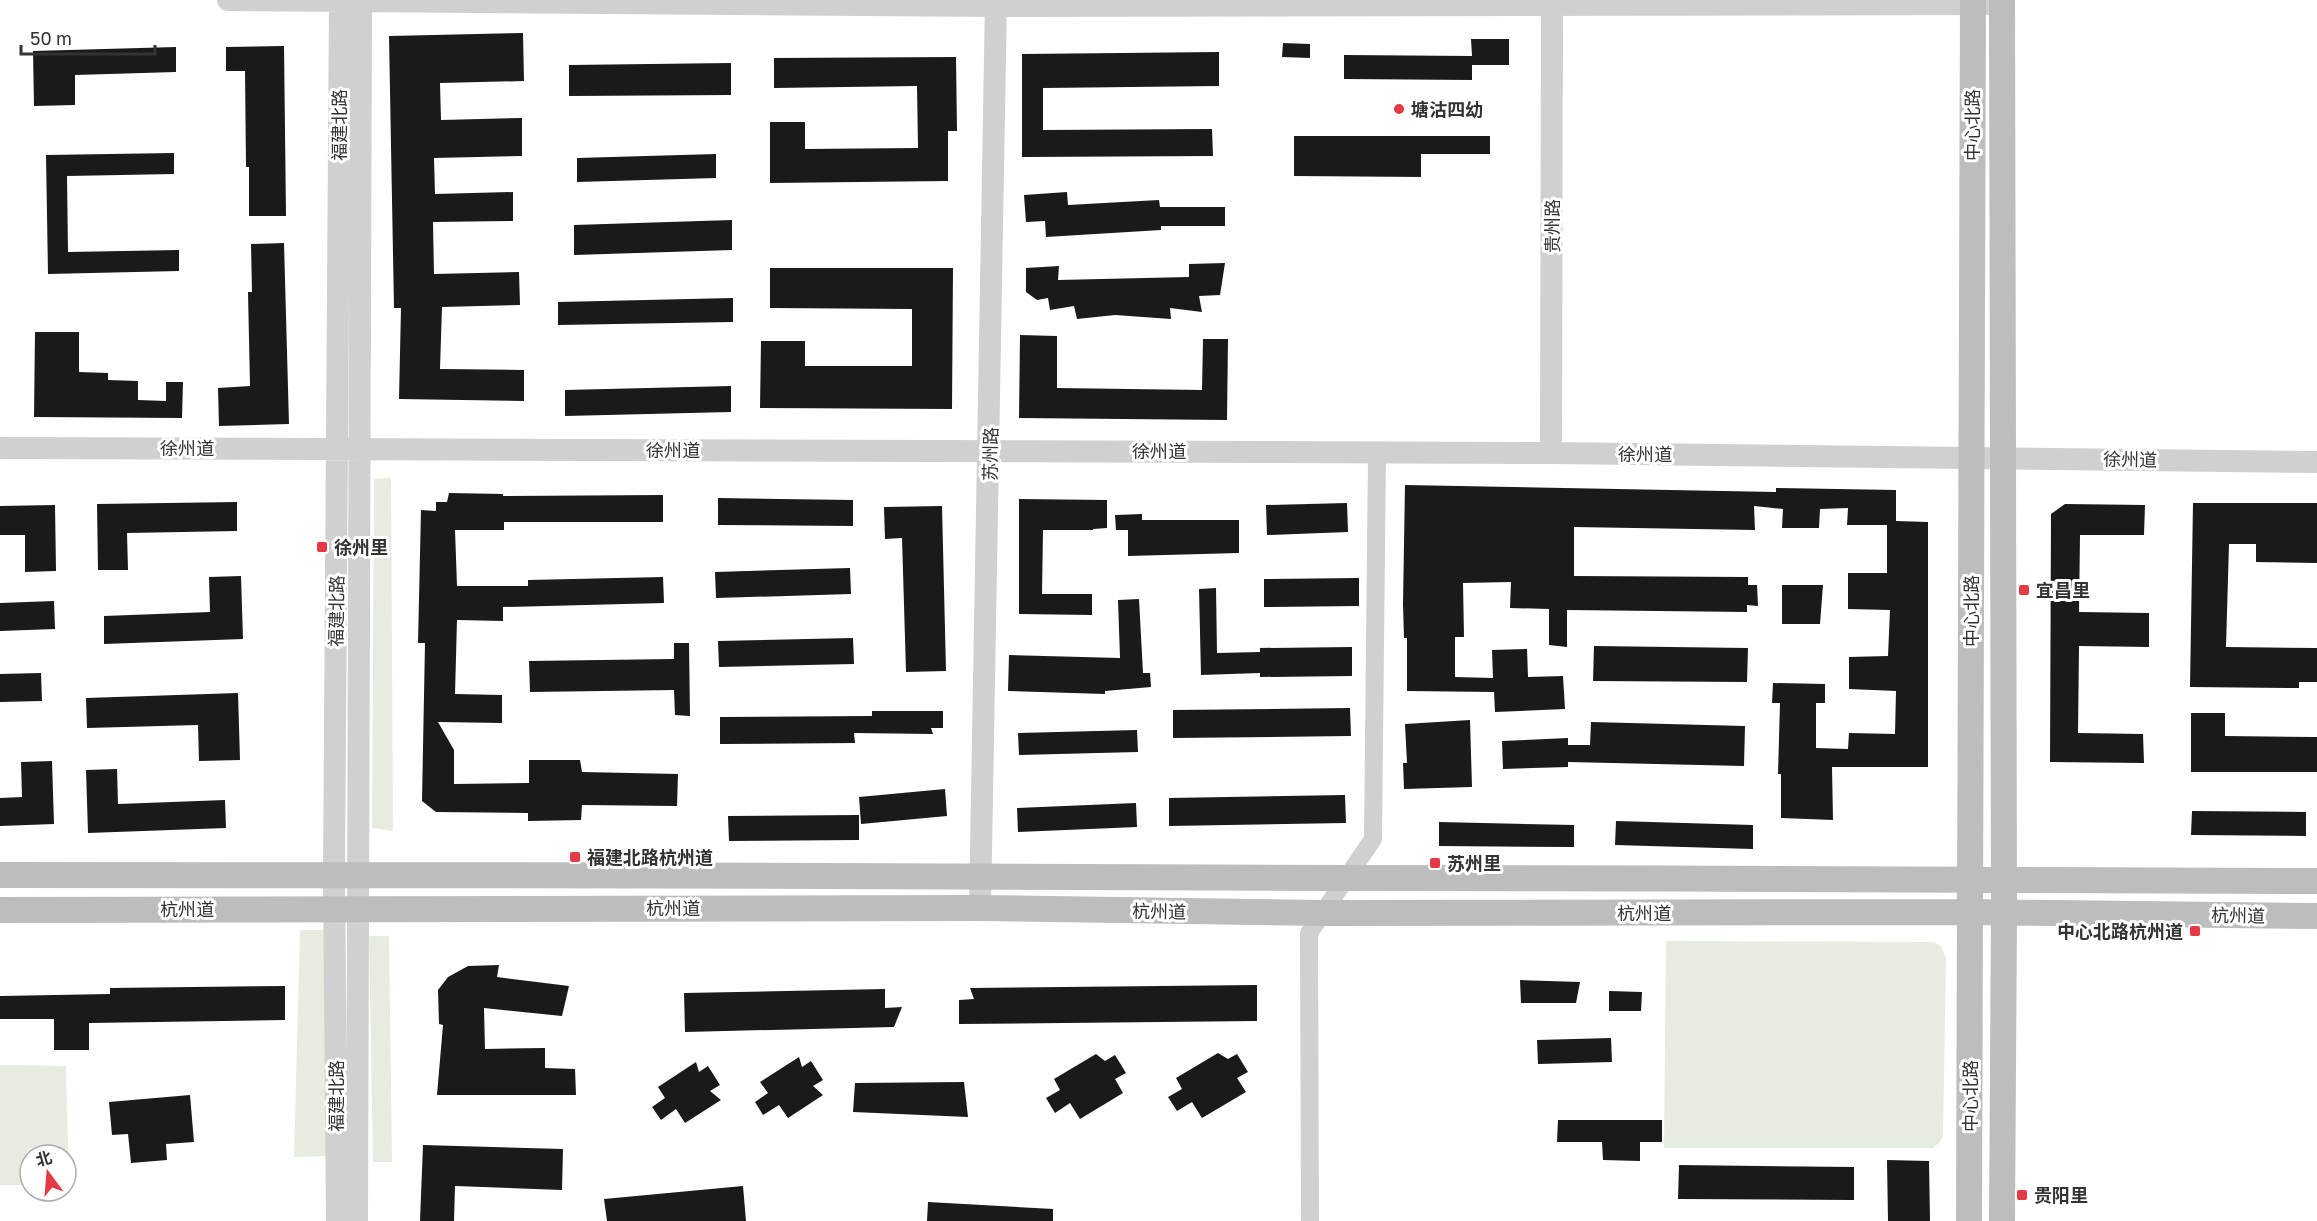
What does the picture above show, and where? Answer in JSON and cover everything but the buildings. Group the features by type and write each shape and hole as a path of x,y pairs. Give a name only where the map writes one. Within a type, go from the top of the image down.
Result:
{"main road":[{"name":"中心北路","path":"1971,835 1973,1"},
{"name":"中心北路","path":"1969,1221 1971,946 1989,892 2003,832 2002,2"},
{"path":"2003,832 2014,864 2024,871 2051,878"},
{"path":"1928,878 1946,872 1960,862 1965,856 1971,835"},
{"path":"1971,835 1989,892"},
{"name":"杭州道","path":"0,874 1928,878 1989,892 2022,906 2054,913 2317,916"},
{"name":"杭州道","path":"0,910 980,908 1324,913 1927,913 1989,892 2051,878 2317,881"},
{"name":"中心北路","path":"1989,892 2002,1221"}],"street":[{"path":"228,0 996,3 2002,2"},
{"name":"福建北路","path":"351,1 345,873 357,1221"},
{"name":"苏州路","path":"980,908 990,451 996,3"},
{"name":"贵州路","path":"1551,453 1552,3"},
{"name":"徐州道","path":"0,448 1551,453 1972,456 2317,462"},
{"path":"1310,1221 1309,933 1373,838 1377,452"},
{"name":"福建北路","path":"337,1221 346,908"}],"shaded area":[{"path":"391,478 393,831 372,828 374,479"},
{"path":"300,930 327,930 326,1156 294,1157"},
{"path":"369,936 389,936 392,1162 373,1162"},
{"path":"1666,941 1934,942 1941,946 1946,958 1943,1135 1940,1142 1933,1148 1664,1148"},
{"path":"0,1065 66,1066 68,1143 18,1143 18,1185 0,1185"}],"place":[{"name":"塘沽四幼","path":"1399,109"},
{"name":"徐州里","path":"322,547"},
{"name":"宜昌里","path":"2024,590"},
{"name":"福建北路杭州道","path":"575,857"},
{"name":"苏州里","path":"1435,863"},
{"name":"中心北路杭州道","path":"2195,931"},
{"name":"贵阳里","path":"2022,1195"}]}
